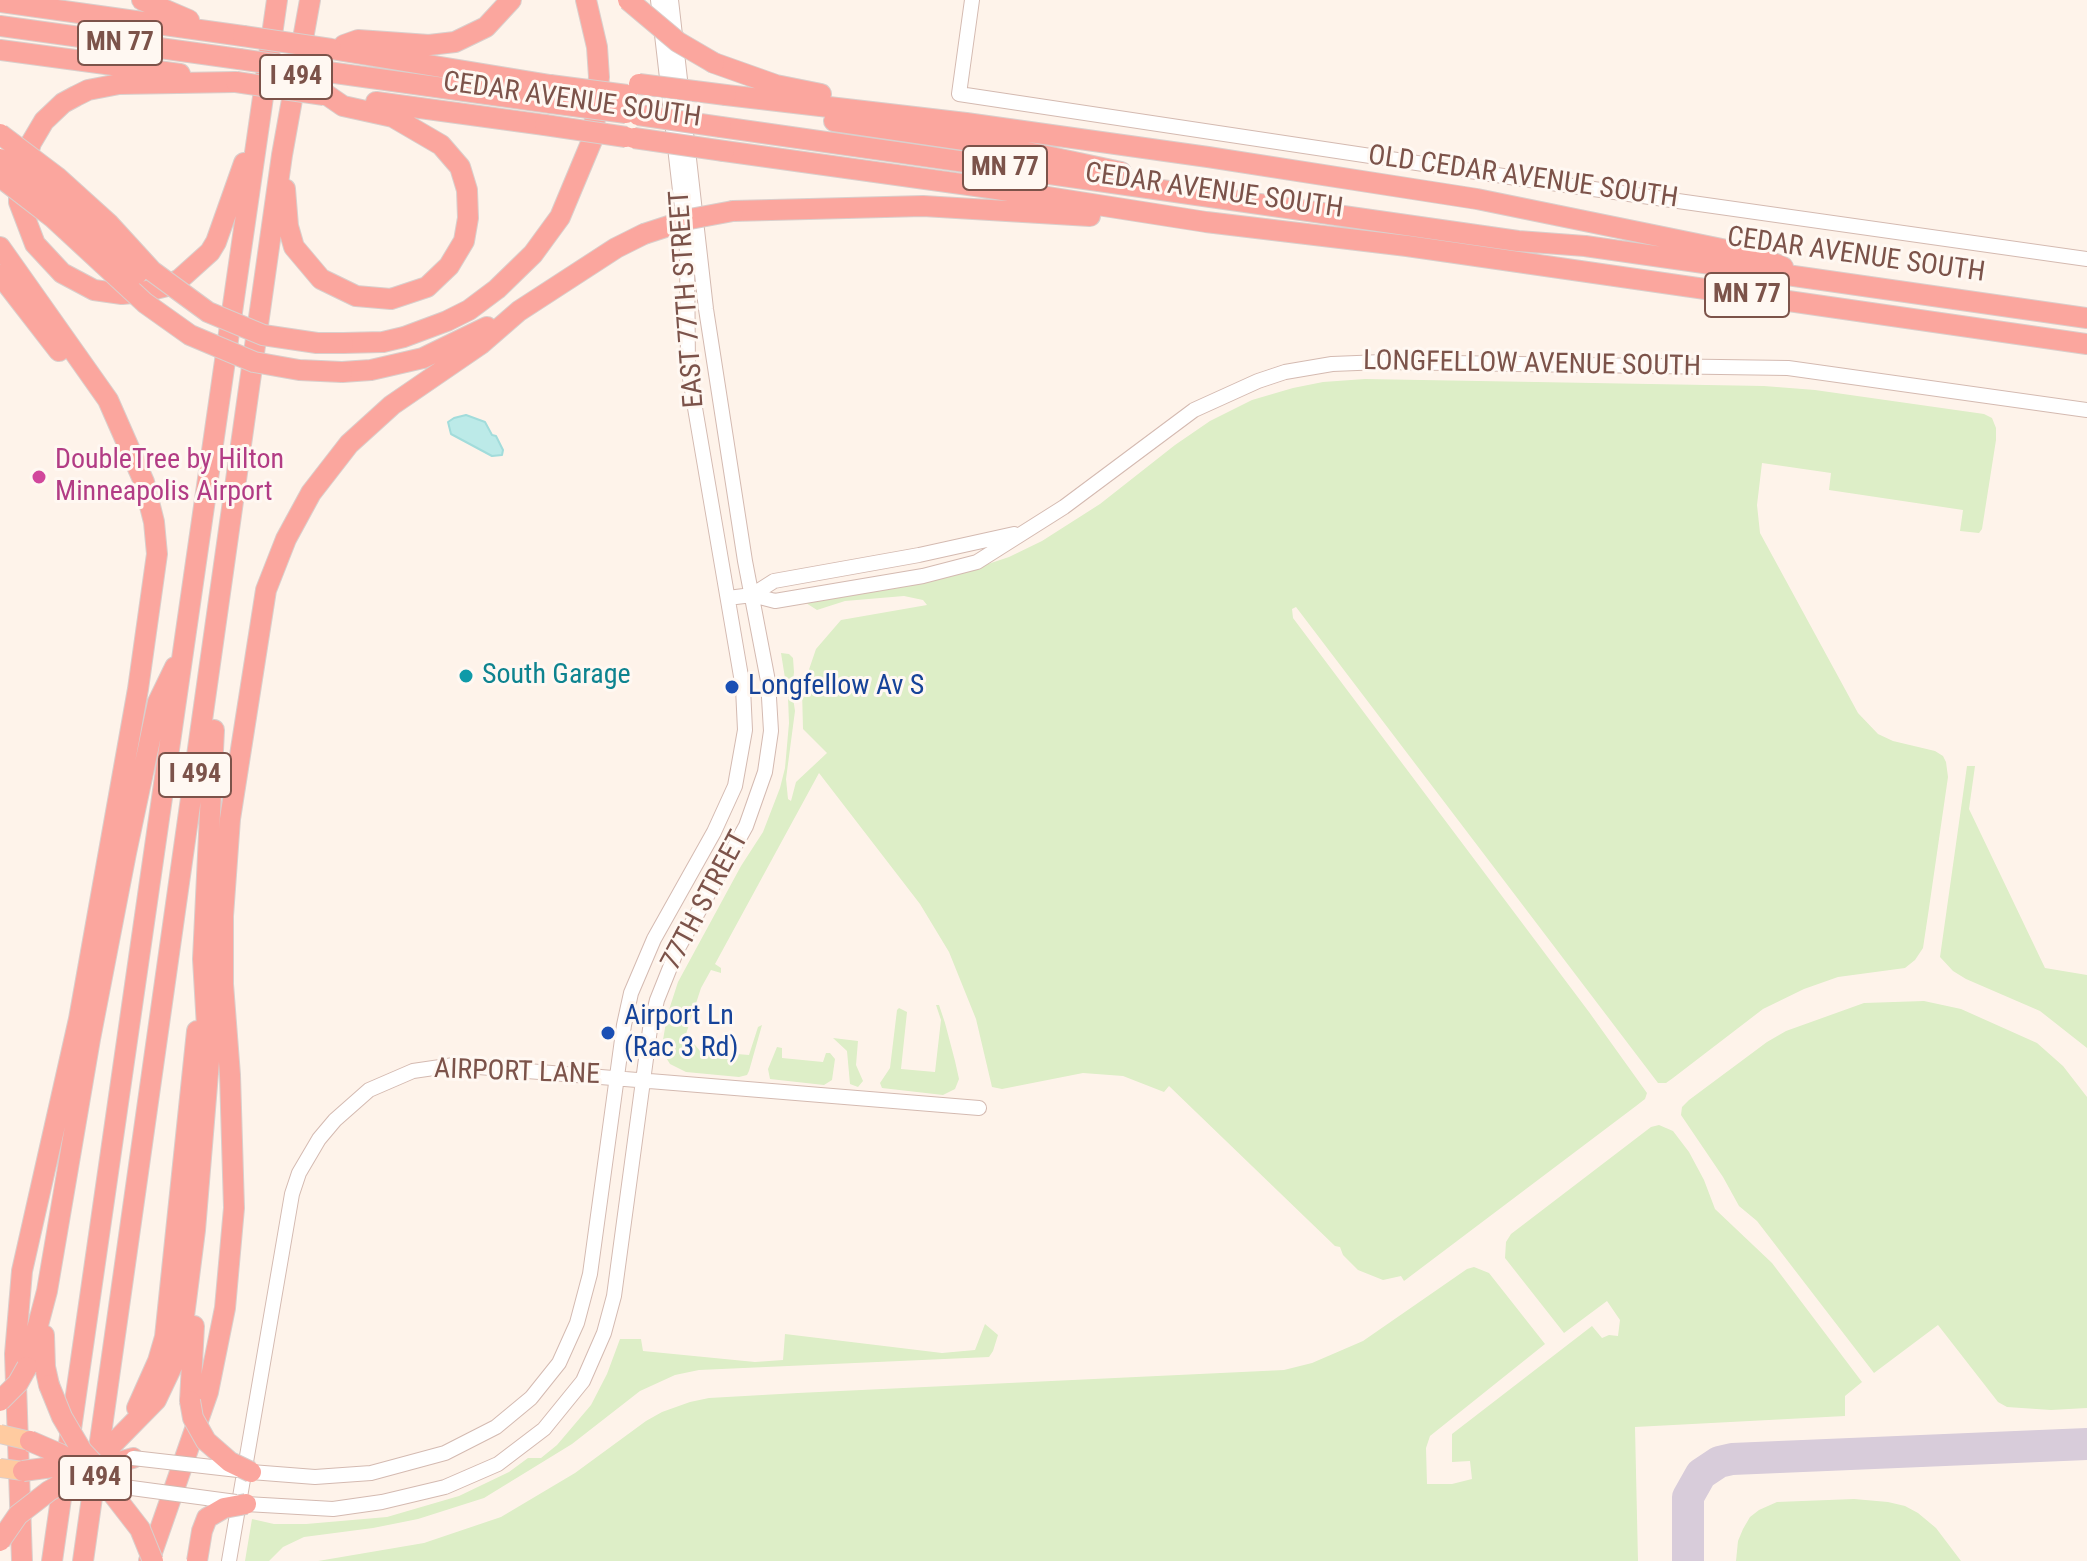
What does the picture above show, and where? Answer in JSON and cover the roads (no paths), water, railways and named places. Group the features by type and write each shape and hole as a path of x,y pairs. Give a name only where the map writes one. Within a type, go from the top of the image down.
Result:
{"highway":[{"path":"142,0 243,36"},
{"name":"I 494","path":"52,1561 277,0"},
{"name":"I 494","path":"83,1561 282,155 310,0"},
{"path":"332,49 358,40 429,45 455,42 486,27 511,0"},
{"path":"0,159 50,191 142,279 199,318 240,337 265,344 312,350 383,342 426,329 469,310 497,289 533,254 560,217 589,150 598,108 597,47 586,0"},
{"path":"628,0 678,42 714,63 776,85 941,115 966,123"},
{"path":"0,2 332,49 551,87 724,110 966,123 1208,157 1477,199 1756,256 1813,278"},
{"name":"CEDAR AVENUE SOUTH","path":"0,26 328,72 551,87 724,110 1289,209 1813,278 2087,318"},
{"name":"CEDAR AVENUE SOUTH","path":"0,50 68,57 1206,222 1407,246 2087,344"},
{"path":"236,82 119,84 88,90 63,103 37,131 19,184 23,216 35,244 62,273 94,290 122,294 143,292 180,279 202,262 216,242 260,118"},
{"path":"282,155 288,226 294,247 321,279 356,296 391,299 427,287 449,266 464,241 468,218 467,190 460,167 441,145 416,129 393,117 343,106 326,95"},
{"path":"0,134 57,177 109,224 152,271 208,312 263,335 343,347"},
{"path":"0,177 52,217 145,303 190,335 254,362 299,370 342,372 371,370 423,358 519,311 616,248 644,234 690,219 733,211 923,206 1206,222"},
{"path":"0,247 108,400 144,482 154,522 157,554 79,1019 22,1271 15,1354 22,1561"},
{"path":"0,275 128,444"},
{"path":"151,1561 208,1392 225,1308 234,1208 230,1075 223,984 223,916 230,819 266,590 286,539 311,493 349,444 392,405 481,344 519,311"},
{"path":"134,1423 165,1337 192,1092 203,959 212,755 231,519"},
{"path":"0,1401 18,1383 27,1367 47,1291 90,1039 126,853 158,702 183,649"},
{"path":"0,1541 18,1515 88,1467 134,1423 156,1400 175,1360 183,1324 195,1230 209,1061 203,959"},
{"path":"195,1230 190,1401 193,1418 206,1441 230,1462 251,1472"},
{"path":"47,1291 43,1349 49,1385 88,1467 122,1503 140,1529 151,1561"},
{"path":"30,1441 129,1489"},
{"path":"23,1471 88,1467 133,1458"},
{"path":"197,1561 207,1518 224,1508 246,1504"}],"main road":[{"path":"0,1434 30,1441"},
{"path":"0,1468 23,1471"}],"street":[{"name":"EAST 77TH STREET","path":"658,0 687,251 688,367 728,598"},
{"name":"EAST 77TH STREET","path":"671,0 706,309 752,595"},
{"name":"OLD CEDAR AVENUE SOUTH","path":"972,0 959,94 2087,259"},
{"name":"LONGFELLOW AVENUE SOUTH","path":"728,598 752,595 775,601 938,572 977,562 1064,507 1172,425 1212,400 1285,372 1332,364 1382,362 1788,368 2087,410"},
{"name":"LONGFELLOW AVENUE SOUTH","path":"752,595 774,581 1023,533"},
{"name":"77TH STREET","path":"129,1489 246,1504 333,1509 382,1502 445,1487 498,1464 544,1429 583,1381 604,1333 614,1296 652,1015 677,950 746,826 765,772 771,707 752,595"},
{"name":"77TH STREET","path":"133,1458 315,1477 371,1473 445,1453 496,1427 531,1398 559,1363 577,1323 587,1290 627,1009 654,939 728,803 739,769 745,710 728,598"},
{"name":"AIRPORT LANE","path":"229,1561 285,1220 299,1173 319,1139 369,1090 413,1071 454,1065 979,1108"}],"water":[{"path":"466,415 485,422 492,435 496,436 503,450 502,455 492,456 451,434 448,422"}],"place":[{"name":"DoubleTree by Hilton Minneapolis Airport","path":"39,477"},
{"name":"South Garage","path":"466,676"},
{"name":"Longfellow Av S","path":"732,687"},
{"name":"Airport Ln (Rac 3 Rd)","path":"608,1033"}]}
